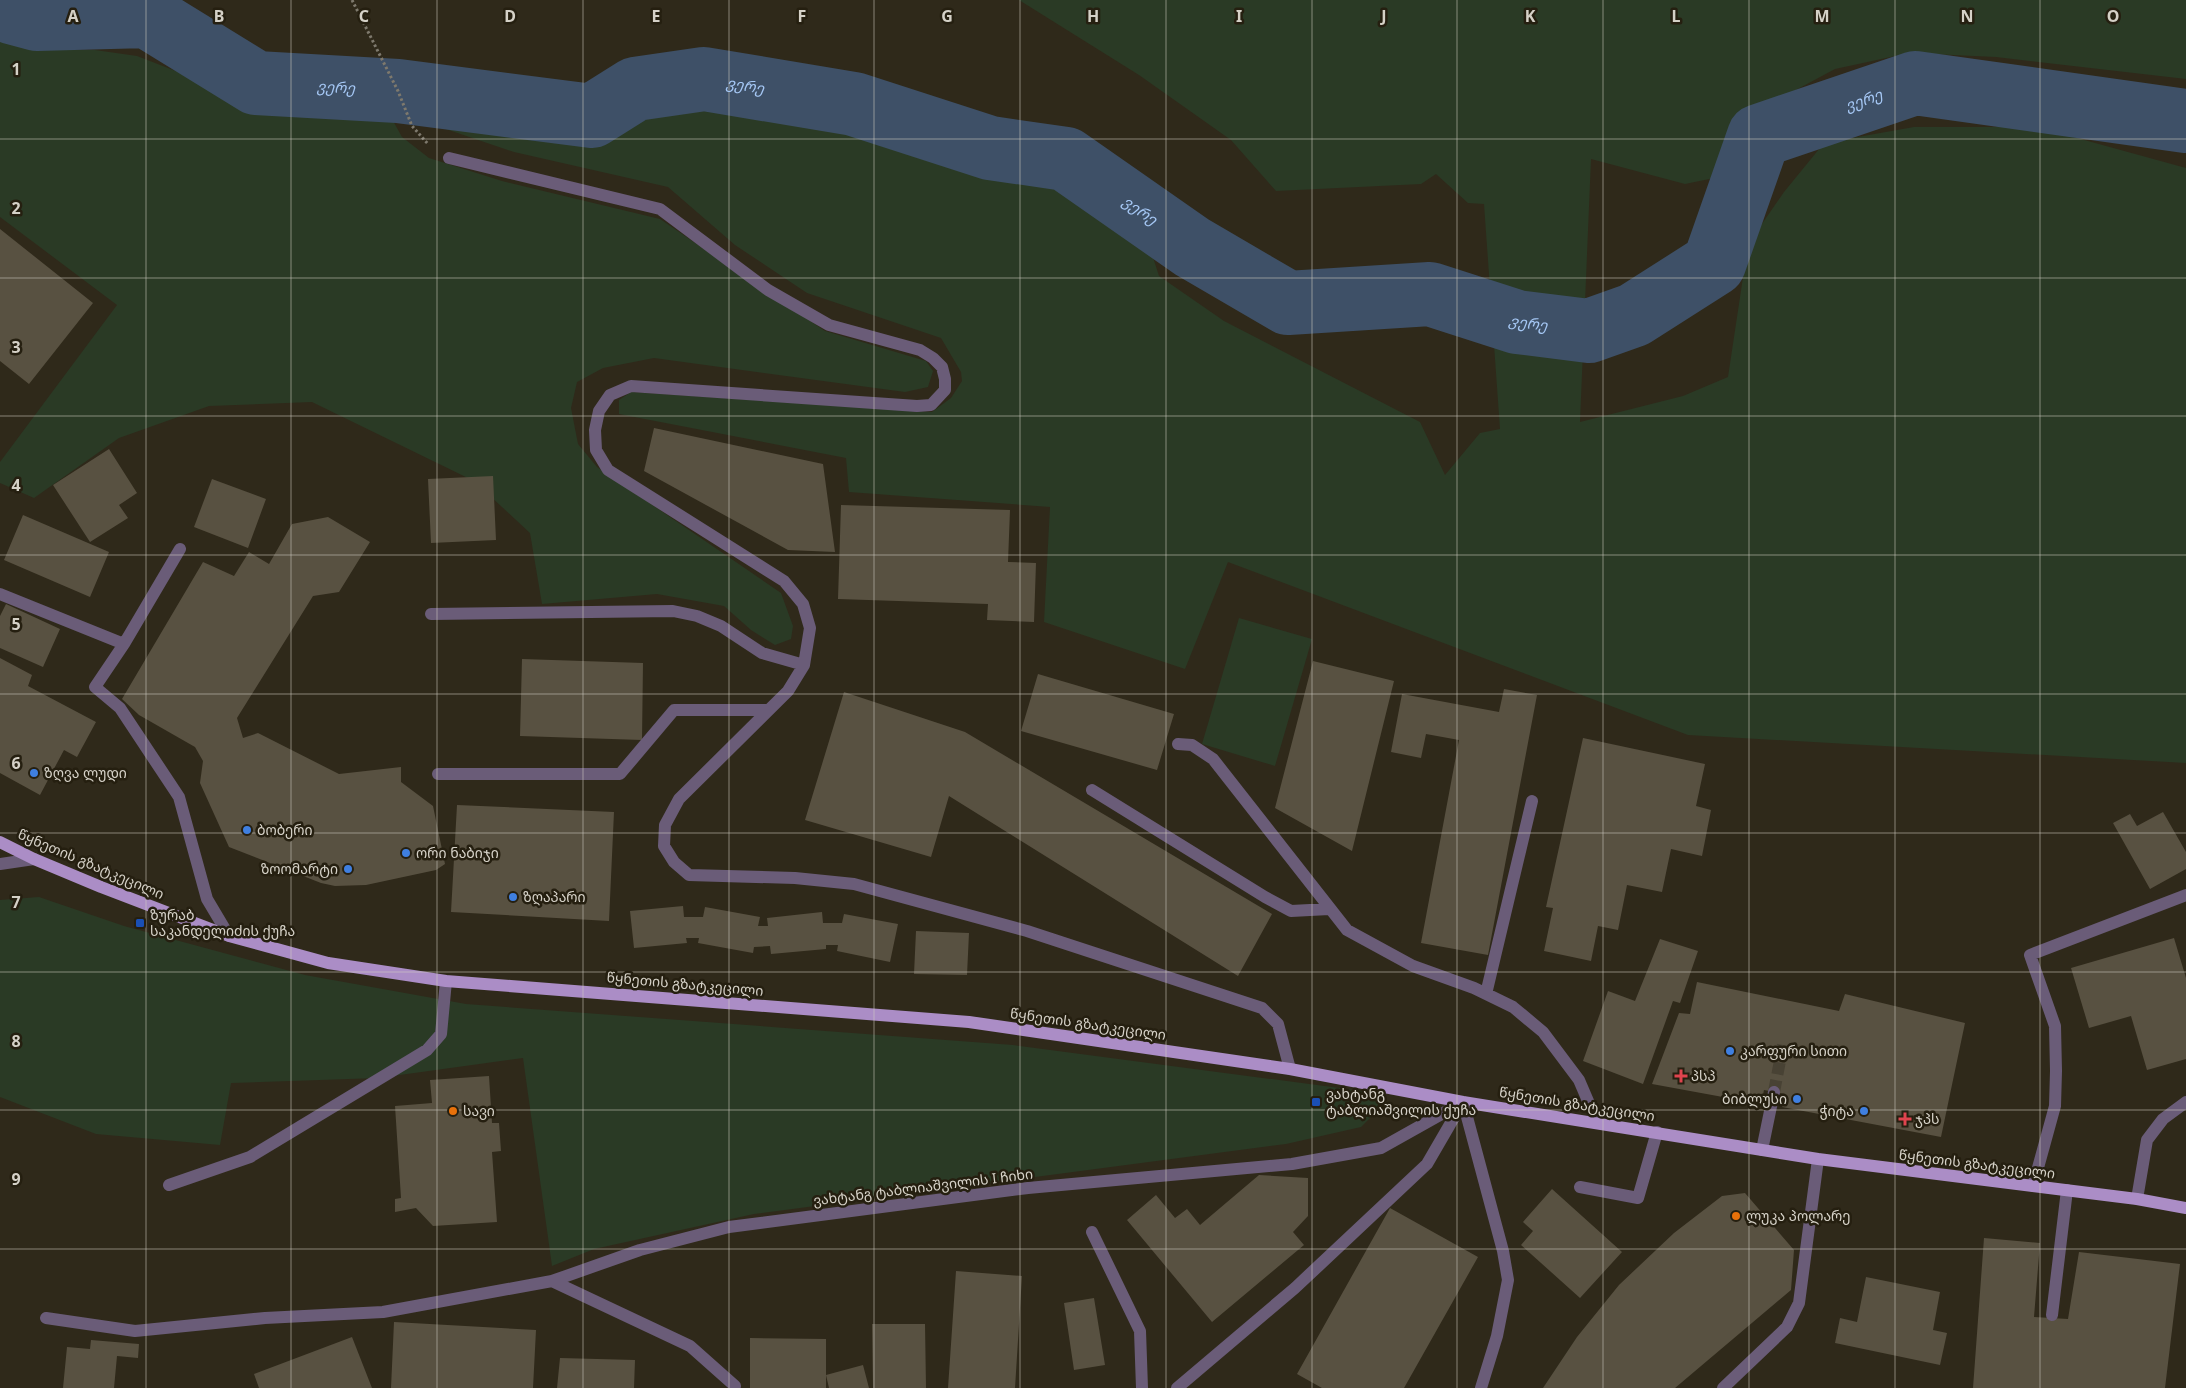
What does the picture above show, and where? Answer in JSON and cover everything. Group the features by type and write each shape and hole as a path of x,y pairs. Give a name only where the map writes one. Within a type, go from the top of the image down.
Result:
{"main road":[{"name":"წყნეთის გზატკეცილი","path":"0,842 34,859 229,936 328,963 446,981 969,1022 1290,1069 1463,1102 1818,1159 2137,1199 2186,1208"}],"street":[{"path":"449,158 660,209 768,290 829,325 920,350 942,367 945,378 944,390 931,405 917,406 632,386 610,395 599,410 595,430 596,450 608,470 784,581 803,604 810,628 804,665 788,691 678,799 665,825 664,846 674,862 689,874 795,878 854,884 1027,931 1262,1008 1278,1024 1290,1069"},
{"path":"180,549 124,644 95,687 120,708 179,797 206,899 229,936"},
{"path":"0,594 124,644"},
{"path":"431,614 673,611 697,616 721,626 762,653 804,665"},
{"path":"438,774 620,774 674,710 767,710"},
{"path":"1178,744 1192,745 1213,759 1227,780 1347,930 1413,966 1486,994 1513,1007 1543,1032 1580,1080 1597,1122"},
{"path":"1092,790 1265,897 1291,911 1329,909"},
{"path":"1486,994 1532,801"},
{"path":"0,864 34,859"},
{"path":"2033,1186 2055,1106 2056,1071 2055,1026 2030,955 2186,895"},
{"path":"169,1185 250,1157 427,1050 442,1034 446,981"},
{"path":"1762,1150 1774,1092"},
{"path":"1177,1388 1295,1288 1427,1164 1463,1102"},
{"path":"1463,1102 1503,1251 1508,1280 1497,1336 1481,1388"},
{"name":"ვახტანგ ტაბლიაშვილის I ჩიხი","path":"46,1318 135,1331 265,1318 383,1312 552,1281 640,1250 729,1227 1028,1188 1292,1164 1381,1148 1463,1102"},
{"path":"2137,1199 2147,1140 2162,1119 2186,1102"},
{"path":"1580,1187 1638,1198 1657,1132"},
{"path":"1723,1388 1787,1327 1799,1303 1818,1159"},
{"path":"2052,1315 2067,1190"},
{"path":"1092,1232 1140,1331 1142,1388"},
{"path":"552,1281 690,1346 735,1386"}],"path":[{"path":"352,0 398,91 412,126 425,142 449,158"}],"green space":[{"path":"1019,0 2186,0 2186,79 1996,57 1909,53 1835,69 1747,116 1719,177 1685,184 1591,159 1580,422 1683,396 1728,377 1748,244 1784,192 1824,143 1914,127 2037,127 2186,168 2186,763 1688,735 1228,562 1185,669 1044,622 1050,507 849,492 846,458 619,414 619,400 631,392 932,412 951,398 962,381 961,372 941,338 807,293 735,245 668,187 514,152 428,123 423,108 601,131 631,113 676,96 773,99 830,114 978,175 1066,176 1112,208 1142,223 1159,276 1224,321 1420,422 1445,475 1480,433 1500,429 1484,204 1468,203 1436,174 1421,184 1276,191 1231,140 1139,75"},
{"path":"0,30 29,50 95,50 137,56 248,99 322,107 387,110 402,137 429,158 502,181 660,219 825,331 926,361 933,371 928,387 905,392 654,358 603,368 577,382 571,408 578,444 597,467 781,593 793,626 791,639 775,645 751,630 724,606 657,594 542,604 530,533 474,481 312,402 209,406 119,438 34,498 0,483 0,462 117,305 0,217"},
{"path":"1239,618 1312,639 1275,766 1202,744"},
{"path":"39,897 124,926 305,975 466,1004 1013,1045 1374,1093 1378,1102 1378,1110 1361,1127 1286,1144 754,1214 594,1249 552,1266 523,1058 378,1078 231,1083 220,1145 96,1134 0,1097 0,900"}],"building":[{"path":"0,229 93,303 29,384 0,361"},
{"path":"654,428 823,464 835,552 788,550 644,471"},
{"path":"109,449 137,493 119,505 128,518 90,542 53,485"},
{"path":"493,476 496,540 431,543 428,479"},
{"path":"212,479 266,499 248,548 194,527"},
{"path":"841,505 1010,510 1008,562 1036,563 1034,622 987,620 988,604 838,599"},
{"path":"23,515 109,552 90,597 4,560"},
{"path":"328,517 370,542 339,592 313,596 237,718 243,738 258,733 339,774 401,767 401,782 433,806 445,864 436,870 366,885 335,886 321,883 229,847 200,783 203,761 195,747 139,715 122,699 203,562 234,576 249,552 269,564 292,524"},
{"path":"6,604 60,629 43,667 0,648 0,616"},
{"path":"0,658 32,675 28,686 96,722 77,757 64,750 40,795 0,773"},
{"path":"522,659 643,663 642,740 520,736"},
{"path":"1313,661 1394,681 1352,851 1275,808"},
{"path":"1038,674 1174,714 1157,770 1021,731"},
{"path":"1504,689 1537,695 1488,955 1421,943 1459,740 1426,734 1421,758 1391,752 1402,694 1499,712"},
{"path":"844,692 965,732 1272,914 1238,976 949,796 931,857 805,820"},
{"path":"1583,738 1705,764 1696,806 1711,810 1702,856 1671,849 1662,892 1627,885 1618,930 1598,926 1591,961 1544,951 1553,908 1546,907"},
{"path":"457,805 614,812 609,921 451,912"},
{"path":"2163,812 2186,852 2186,869 2150,889 2113,823 2130,814 2137,826"},
{"path":"683,906 684,917 703,917 705,907 760,917 758,926 768,926 767,918 822,912 823,923 842,923 844,914 898,924 890,962 837,951 838,945 826,945 826,949 771,954 770,946 754,947 753,953 698,943 699,938 686,938 687,943 634,948 630,911"},
{"path":"916,931 969,933 967,975 914,974"},
{"path":"2174,938 2186,978 2186,1059 2147,1070 2131,1016 2089,1028 2071,968"},
{"path":"1660,939 1698,951 1680,1003 1673,1001 1643,1084 1583,1061 1608,991 1635,1001"},
{"path":"1697,982 1839,1011 1845,994 1965,1023 1941,1137 1782,1107 1785,1094 1764,1090 1761,1104 1652,1084 1679,1013 1690,1014"},
{"path":"489,1076 492,1123 499,1123 501,1151 492,1152 497,1222 433,1226 416,1208 395,1212 395,1199 401,1198 395,1106 432,1103 430,1080"},
{"path":"1259,1175 1308,1178 1308,1216 1293,1232 1304,1245 1212,1322 1127,1220 1156,1195 1175,1218 1187,1209 1200,1225"},
{"path":"1552,1189 1622,1252 1580,1298 1521,1245 1533,1231 1523,1222"},
{"path":"1745,1193 1794,1250 1791,1290 1675,1388 1543,1388 1577,1337 1619,1285 1674,1233 1722,1196"},
{"path":"1390,1208 1478,1257 1404,1388 1322,1388 1297,1374"},
{"path":"1984,1238 2040,1243 2034,1317 2068,1319 2079,1252 2180,1264 2165,1388 1973,1388"},
{"path":"956,1271 1022,1276 1015,1388 948,1388"},
{"path":"1866,1277 1940,1292 1933,1330 1947,1333 1940,1365 1835,1343 1840,1318 1857,1322"},
{"path":"1094,1298 1105,1365 1074,1370 1064,1303"},
{"path":"394,1322 536,1330 533,1388 391,1388"},
{"path":"872,1324 925,1324 926,1388 873,1388"},
{"path":"352,1337 372,1388 259,1388 254,1374"},
{"path":"750,1338 826,1339 826,1388 750,1388"},
{"path":"91,1340 139,1344 138,1358 117,1356 114,1388 63,1388 67,1347 90,1349"},
{"path":"560,1358 635,1360 634,1388 557,1388"},
{"path":"863,1365 869,1388 829,1388 826,1375"}],"waterway":[{"name":"ვერე","path":"6,0 11,12 37,19 147,16 256,83 398,91 592,116 635,89 704,79 854,104 990,148 1066,159 1192,247 1288,303 1430,294 1517,322 1589,331 1634,315 1714,264 1759,136 1915,83 2186,121"}],"tunnel":[{"path":"1774,1092 1783,1045"}],"place":[{"name":"ზღვა ლუდი","path":"34,773"},
{"name":"ბობერი","path":"247,830"},
{"name":"ორი ნაბიჯი","path":"406,853"},
{"name":"ზოომარტი","path":"348,869"},
{"name":"ზღაპარი","path":"513,897"},
{"name":"ზურაბ საკანდელიძის ქუჩა","path":"140,923"},
{"name":"კარფური სითი","path":"1730,1051"},
{"name":"პსპ","path":"1681,1076"},
{"name":"ბიბლუსი","path":"1797,1099"},
{"name":"ვახტანგ ტაბლიაშვილის ქუჩა","path":"1316,1102"},
{"name":"სავი","path":"453,1111"},
{"name":"ჭიტა","path":"1864,1111"},
{"name":"ჯპს","path":"1905,1119"},
{"name":"ლუკა პოლარე","path":"1736,1216"}]}
